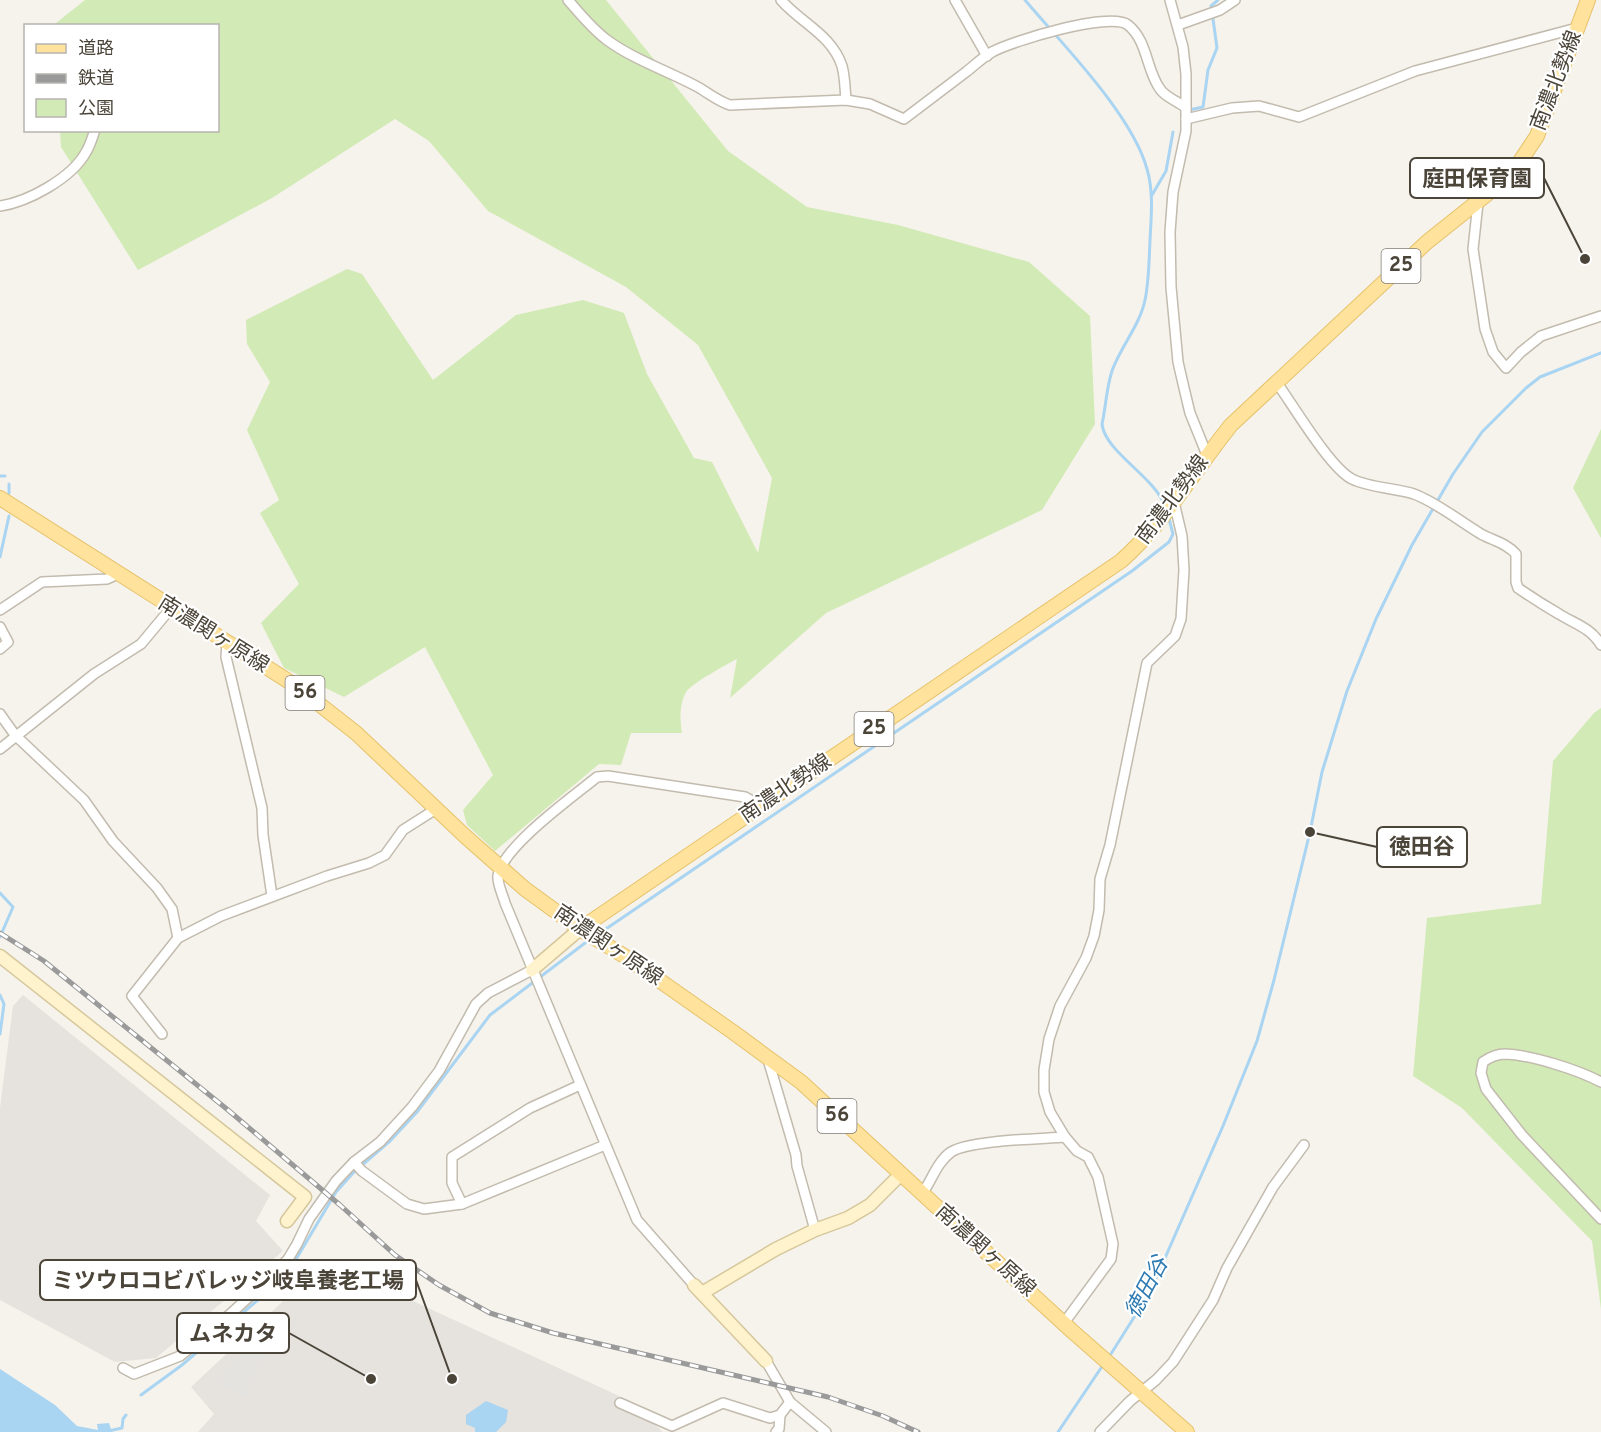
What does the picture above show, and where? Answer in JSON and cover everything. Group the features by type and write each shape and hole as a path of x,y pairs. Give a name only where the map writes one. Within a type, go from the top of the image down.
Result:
{"main road":[{"name":"南濃北勢線","path":"580,929 1121,561 1142,543 1161,521 1231,425 1426,242 1511,175 1537,136 1588,0"},
{"name":"南濃関ヶ原線","path":"0,498 296,686 329,710 525,889 580,929 626,957 801,1082 1138,1391 1187,1432"}],"street":[{"path":"568,0 607,40 630,55 702,88 723,103 730,105 846,100 870,104 904,119 993,52 1035,36 1112,20 1122,21 1129,26 1143,45 1158,87 1164,95 1177,100 1186,108"},
{"path":"781,0 824,37 838,53 843,69 846,100"},
{"path":"956,0 987,56"},
{"path":"1170,0 1178,25 1186,74 1186,131 1172,202 1171,287 1178,362 1190,413 1207,455"},
{"path":"1178,25 1220,10 1235,0"},
{"path":"1186,119 1232,108 1259,106 1299,117 1415,70 1577,28"},
{"path":"0,206 11,205 54,183 86,153 94,132"},
{"path":"1478,203 1473,249 1485,329 1493,352 1506,368 1541,336 1601,316"},
{"path":"1277,383 1329,458 1340,470 1353,480 1415,495 1483,535 1509,546 1516,554 1518,588 1581,625 1601,645"},
{"path":"1068,1327 1111,1259 1113,1244 1098,1177 1088,1157 1077,1151 1065,1137 1050,1112 1044,1092 1044,1070 1049,1039 1060,1006 1086,958 1094,936 1099,910 1100,879 1110,845 1147,663 1174,636 1181,619 1184,570 1182,536 1172,505"},
{"path":"0,610 42,582 107,579 118,574"},
{"path":"0,749 94,674 141,644 171,608"},
{"path":"0,627 9,642 0,649"},
{"path":"227,643 226,657 262,808 263,835 272,896"},
{"path":"0,714 15,735 84,800 113,841 157,888 172,909 178,938"},
{"path":"759,807 745,797 608,776 597,777 525,836 501,868 498,877 505,903 637,1220 766,1361 790,1402 826,1432"},
{"path":"162,1034 132,996 178,938 221,916 386,855 403,830 436,809"},
{"path":"123,1368 134,1374 180,1356 224,1319 288,1259 321,1201 381,1142 412,1107 439,1071 476,1004 488,993 533,972 580,929"},
{"path":"0,956 305,1197 286,1221"},
{"path":"1601,1082 1587,1074 1504,1054 1492,1056 1483,1062 1481,1073 1486,1089 1522,1135 1601,1219"},
{"path":"767,1056 815,1230"},
{"path":"462,1204 452,1183 452,1157 530,1108 580,1085"},
{"path":"922,1194 937,1168 951,1152 989,1143 1065,1137"},
{"path":"357,1166 407,1204 424,1209 462,1204 605,1145"},
{"path":"1100,1432 1138,1391 1173,1362 1212,1300 1227,1268 1274,1187 1304,1145"},
{"path":"698,1289 815,1230 848,1218 870,1205 900,1175"},
{"path":"776,1432 779,1429 780,1415 790,1402"},
{"path":"620,1403 672,1426 723,1403 770,1418 780,1415"}],"shaded area":[{"path":"23,995 270,1195 256,1221 283,1251 156,1358 115,1362 0,1300 0,1108 13,1006"},
{"path":"326,1261 630,1401 663,1432 198,1432 214,1414 191,1387"},
{"path":"269,1322 280,1330 246,1398 215,1380"}],"green space":[{"path":"85,0 606,0 728,151 807,207 898,225 1029,262 1090,316 1095,424 1042,510 826,613 730,698 737,659 710,674 686,692 681,707 682,733 631,733 621,765 599,764 495,851 467,825 463,810 493,775 425,647 344,697 284,668 261,623 299,584 260,513 279,500 247,430 270,382 247,344 246,320 347,269 362,274 433,380 516,315 583,300 624,313 647,374 694,458 712,462 758,553 772,478 698,345 626,287 488,211 429,141 395,119 272,198 138,270 61,147 60,132 219,132 219,24 56,23"},
{"path":"1601,429 1601,538 1573,488"},
{"path":"1601,708 1601,1309 1592,1241 1462,1108 1413,1076 1427,918 1541,904 1553,761 1594,713"}],"water":[{"path":"0,1369 55,1405 77,1426 98,1430 97,1424 109,1423 112,1432 0,1432"},
{"path":"486,1401 508,1410 506,1422 496,1432 475,1432 475,1428 466,1424 466,1415"}],"waterway":[{"path":"1025,0 1112,103 1139,148 1147,169 1152,205 1146,293 1143,309 1112,372 1102,424 1112,444 1151,484 1165,506"},
{"path":"1211,6 1218,0"},
{"path":"1189,110 1203,107 1208,70 1217,48 1213,19"},
{"path":"1152,195 1166,171 1173,132"},
{"name":"徳田谷","path":"1109,1357 1150,1292 1223,1126 1257,1041 1310,832 1322,772 1347,691 1376,619 1412,545 1453,474 1482,432 1540,377 1601,353"},
{"path":"0,476 5,476"},
{"path":"9,484 9,493"},
{"path":"597,935 1132,571 1169,542 1173,534 1168,515"},
{"path":"0,557 9,516"},
{"path":"0,893 13,907 0,937"},
{"path":"141,1395 182,1365 273,1287 292,1266 336,1192 417,1112 490,1015 589,940"},
{"path":"0,995 4,1004 0,1034"},
{"name":"徳田谷","path":"1058,1432 1103,1365"},
{"path":"109,1431 122,1428 126,1415"}],"railway":[{"path":"0,933 44,961 228,1110 395,1255 439,1285 490,1313 553,1333 828,1397 883,1416 918,1432"}],"place":[{"name":"庭田保育園","path":"1585,259"},
{"name":"徳田谷","path":"1310,832"},
{"name":"ムネカタ","path":"371,1379"},
{"name":"ミツウロコビバレッジ岐阜養老工場","path":"452,1379"}]}
